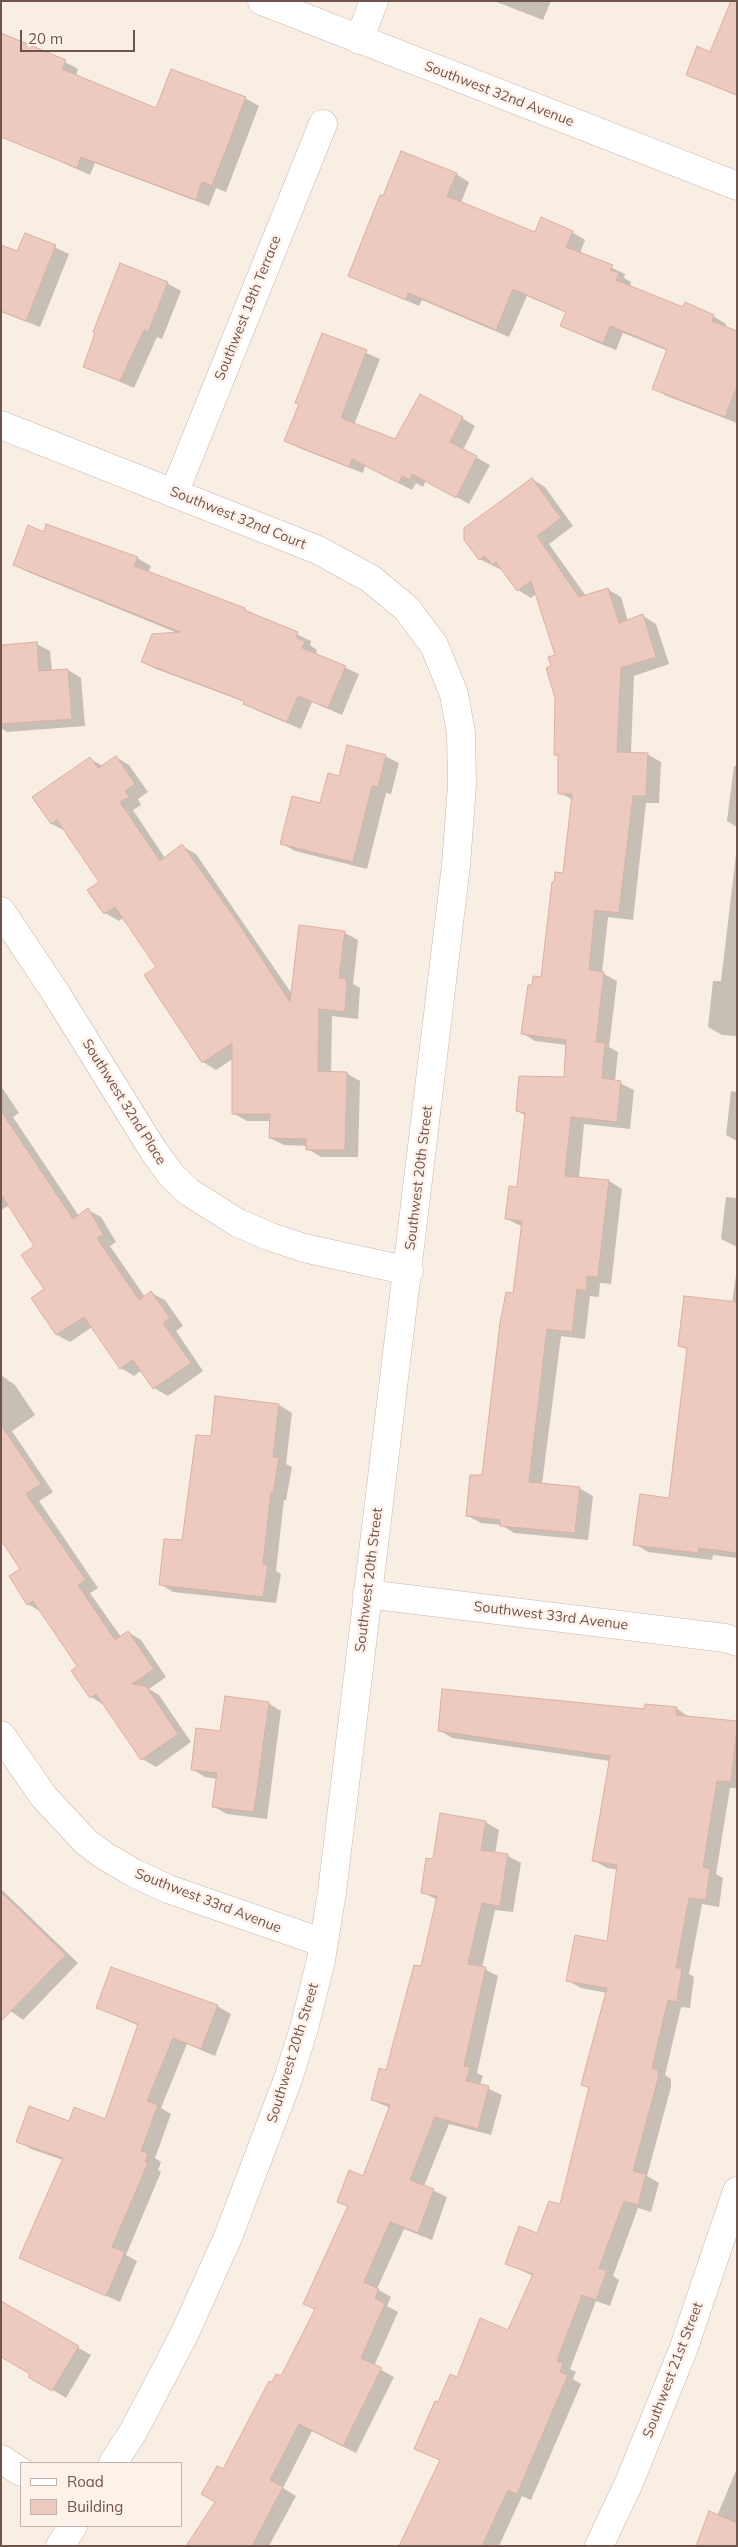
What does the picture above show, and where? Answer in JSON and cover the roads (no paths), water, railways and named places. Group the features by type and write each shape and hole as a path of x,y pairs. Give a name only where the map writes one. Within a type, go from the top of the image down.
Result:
{"street":[{"name":"Southwest 32nd Avenue","path":"262,1 737,186"},
{"path":"359,40 374,1"},
{"name":"Southwest 19th Terrace","path":"174,493 324,124"},
{"name":"Southwest 32nd Court","path":"1,426 318,550 372,579 407,609 426,632 440,658"},
{"name":"Southwest 20th Street","path":"114,2462 132,2432 184,2335 228,2237 304,2028 324,1943 334,1883 367,1594 409,1270 461,814 462,761 458,714 440,658"},
{"name":"Southwest 32nd Place","path":"1,911 57,995 152,1150 172,1176 189,1192 238,1223 271,1237 304,1248 409,1270"},
{"name":"Southwest 33rd Avenue","path":"367,1594 736,1640"},
{"name":"Southwest 33rd Avenue","path":"1,1735 50,1804 86,1842 105,1856 134,1873 168,1889 324,1943"},
{"name":"Southwest 21st Street","path":"599,2546 628,2485 683,2350 737,2190"},
{"path":"1,2459 20,2471"},
{"path":"60,2546 73,2527"}]}
